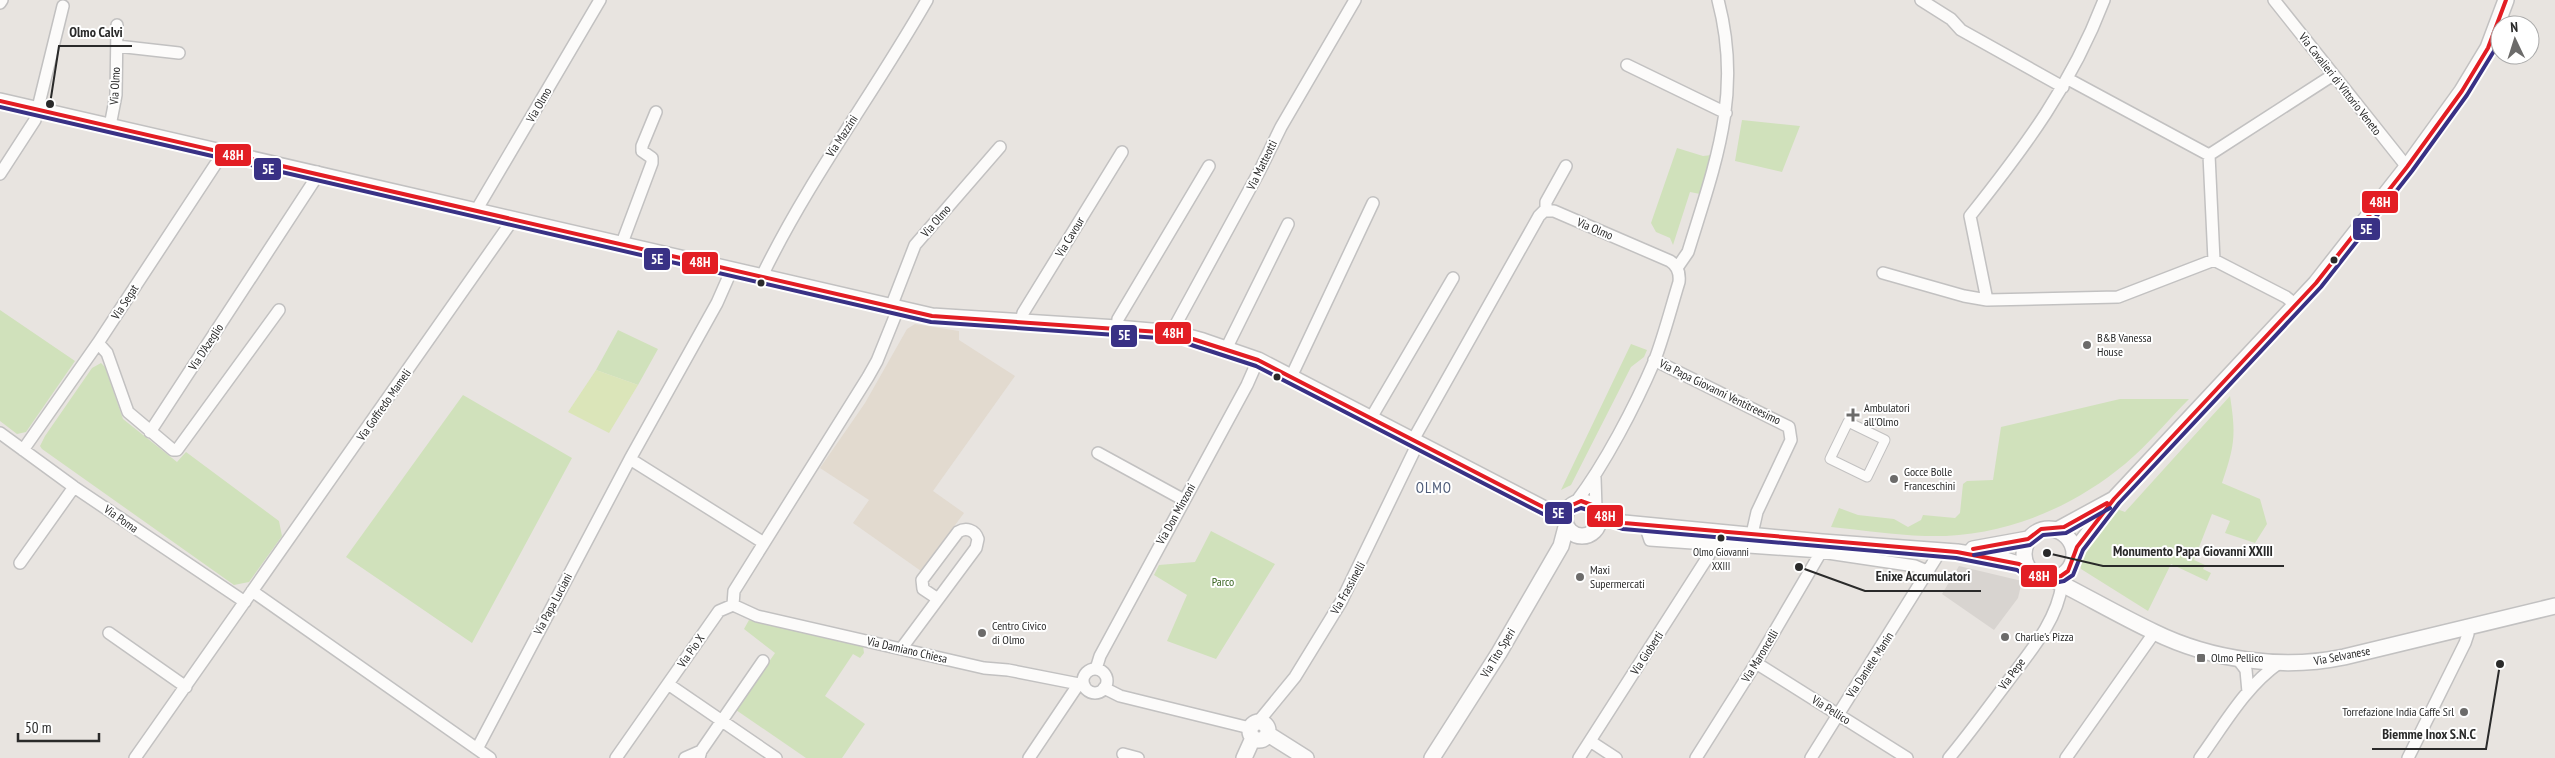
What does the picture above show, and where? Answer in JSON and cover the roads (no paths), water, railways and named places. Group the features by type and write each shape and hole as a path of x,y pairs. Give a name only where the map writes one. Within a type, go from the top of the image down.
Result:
{"street":[{"name":"Via Olmo","path":"477,209 600,0"},
{"name":"Via Mazzini","path":"762,276 826,162 895,57 927,0"},
{"name":"Via Matteotti","path":"1174,333 1175,326 1259,172 1280,127 1355,0"},
{"path":"1590,533 1573,534 1569,514 1595,478 1654,360 1679,282 1677,268 1688,252 1720,146 1726,113 1727,58 1718,0"},
{"path":"1921,0 1950,19 1961,30 2208,155"},
{"path":"1987,300 1970,216 2025,146 2066,83 2094,27 2104,0"},
{"name":"Via Cavalieri di Vittorio Veneto","path":"2274,0 2407,167"},
{"path":"1645,525 1650,540 1710,546 1949,551 2002,559 2027,567 2038,577 2057,581 2068,571 2073,558 2114,499 2296,305 2407,167 2462,91 2488,48 2506,0"},
{"path":"0,174 35,120 63,6"},
{"name":"Via Olmo","path":"110,126 116,95 118,25"},
{"path":"117,46 179,53"},
{"path":"1627,65 1726,113"},
{"path":"2208,155 2333,75"},
{"path":"0,101 317,172 932,316 1174,333 1227,347 1258,360 1545,508 1569,514 1586,502 1597,512 1624,523 1752,534 1917,567 1929,572"},
{"path":"622,243 652,163 652,158 642,151 642,146 656,112"},
{"name":"Via Olmo","path":"894,308 915,245 1000,147"},
{"name":"Via Segat","path":"23,450 98,343 216,162 220,150"},
{"name":"Via Cavour","path":"1021,322 1023,313 1122,152"},
{"path":"2208,155 2214,260"},
{"path":"1117,328 1118,320 1210,166"},
{"path":"1415,442 1539,216 1546,211 1546,202 1566,166"},
{"name":"Via D'Azeglio","path":"150,432 314,181 317,172"},
{"path":"1291,377 1372,203"},
{"name":"Via Olmo","path":"1546,211 1554,212 1661,257 1673,263 1677,268"},
{"name":"Via Goffredo Mameli","path":"135,758 514,218"},
{"path":"1227,347 1288,224"},
{"path":"1883,273 1964,296 1987,300 2118,297 2214,260 2286,297 2296,305"},
{"name":"Via Papa Luciani","path":"477,749 630,459 717,303 732,269"},
{"path":"1371,418 1453,278"},
{"path":"733,605 734,591 877,361 894,308"},
{"path":"98,343 107,353 128,412 173,450 181,447 279,310"},
{"name":"Via Don Minzoni","path":"1096,669 1100,656 1258,360"},
{"name":"Via Papa Giovanni Ventitreesimo","path":"1654,360 1788,427 1791,440 1756,512 1752,534"},
{"path":"1848,422 1885,440 1866,478 1830,459 1848,422"},
{"name":"Via Poma","path":"0,433 74,487 245,602"},
{"name":"Via Frassinelli","path":"1254,738 1342,602 1415,442"},
{"path":"1098,453 1184,500"},
{"path":"630,459 763,545"},
{"path":"1590,533 1597,512 1595,478"},
{"path":"20,563 74,487"},
{"path":"2057,530 2114,499"},
{"name":"Via Tito Speri","path":"1432,758 1499,653 1561,546 1569,514"},
{"path":"1561,546 1590,533 1624,523"},
{"path":"901,649 976,548 978,539 968,529 958,532 922,580 923,589 938,599"},
{"path":"1949,551 2028,539 2041,529 2057,530 2069,538 2073,558"},
{"path":"2027,567 2023,553 2028,539"},
{"name":"Via Gioberti","path":"1579,758 1709,555 1710,546"},
{"name":"Via Maroncelli","path":"1696,758 1756,663 1822,547"},
{"name":"Via Daniele Manin","path":"1811,758 1929,572 1949,551"},
{"name":"Via Selvanese","path":"2073,558 2080,580 2132,620"},
{"name":"Via Selvanese","path":"2057,581 2154,632 2201,649 2236,657 2279,663 2328,660 2555,606"},
{"name":"Via Pepe","path":"1949,758 2037,641 2053,615 2057,581"},
{"path":"252,591 490,758"},
{"name":"Via Damiano Chiesa","path":"733,605 757,616 984,668 1008,670 1081,685 1088,692 1094,694 1100,693 1104,688 1120,696 1254,738 1305,758"},
{"name":"Via Pio X","path":"616,758 719,611 733,605"},
{"path":"2408,758 2464,644 2468,634 2466,626"},
{"path":"2066,758 2154,632"},
{"path":"109,633 186,687"},
{"path":"2236,657 2246,670 2248,692"},
{"path":"685,758 700,755 763,660"},
{"path":"2248,692 2262,661"},
{"name":"Via Pellico","path":"1756,663 1907,758"},
{"path":"2200,758 2248,692 2264,674 2279,663"},
{"path":"1029,758 1081,685 1087,671 1096,669 1103,672 1106,678 1104,688"},
{"path":"668,684 776,758"},
{"path":"1590,742 1616,758"},
{"path":"1123,754 1138,758"}],"place":[{"name":"Olmo Calvi","path":"50,104"},
{"name":"B&B Vanessa House","path":"2087,345"},
{"name":"Ambulatori all'Olmo","path":"1853,415"},
{"name":"Gocce Bolle Franceschini","path":"1894,479"},
{"name":"Olmo Giovanni XXIII","path":"1721,538"},
{"name":"Monumento Papa Giovanni XXIII","path":"2047,553"},
{"name":"Enixe Accumulatori","path":"1799,567"},
{"name":"Maxi Supermercati","path":"1580,577"},
{"name":"Centro Civico di Olmo","path":"982,633"},
{"name":"Charlie's Pizza","path":"2005,637"},
{"name":"Olmo Pellico","path":"2201,658"},
{"name":"Biemme Inox S.N.C","path":"2500,664"},
{"name":"Torrefazione India Caffe Srl","path":"2464,712"}],"district":[{"name":"OLMO","path":"1434,488"}],"park label":[{"name":"Parco","path":"1223,582"}]}
